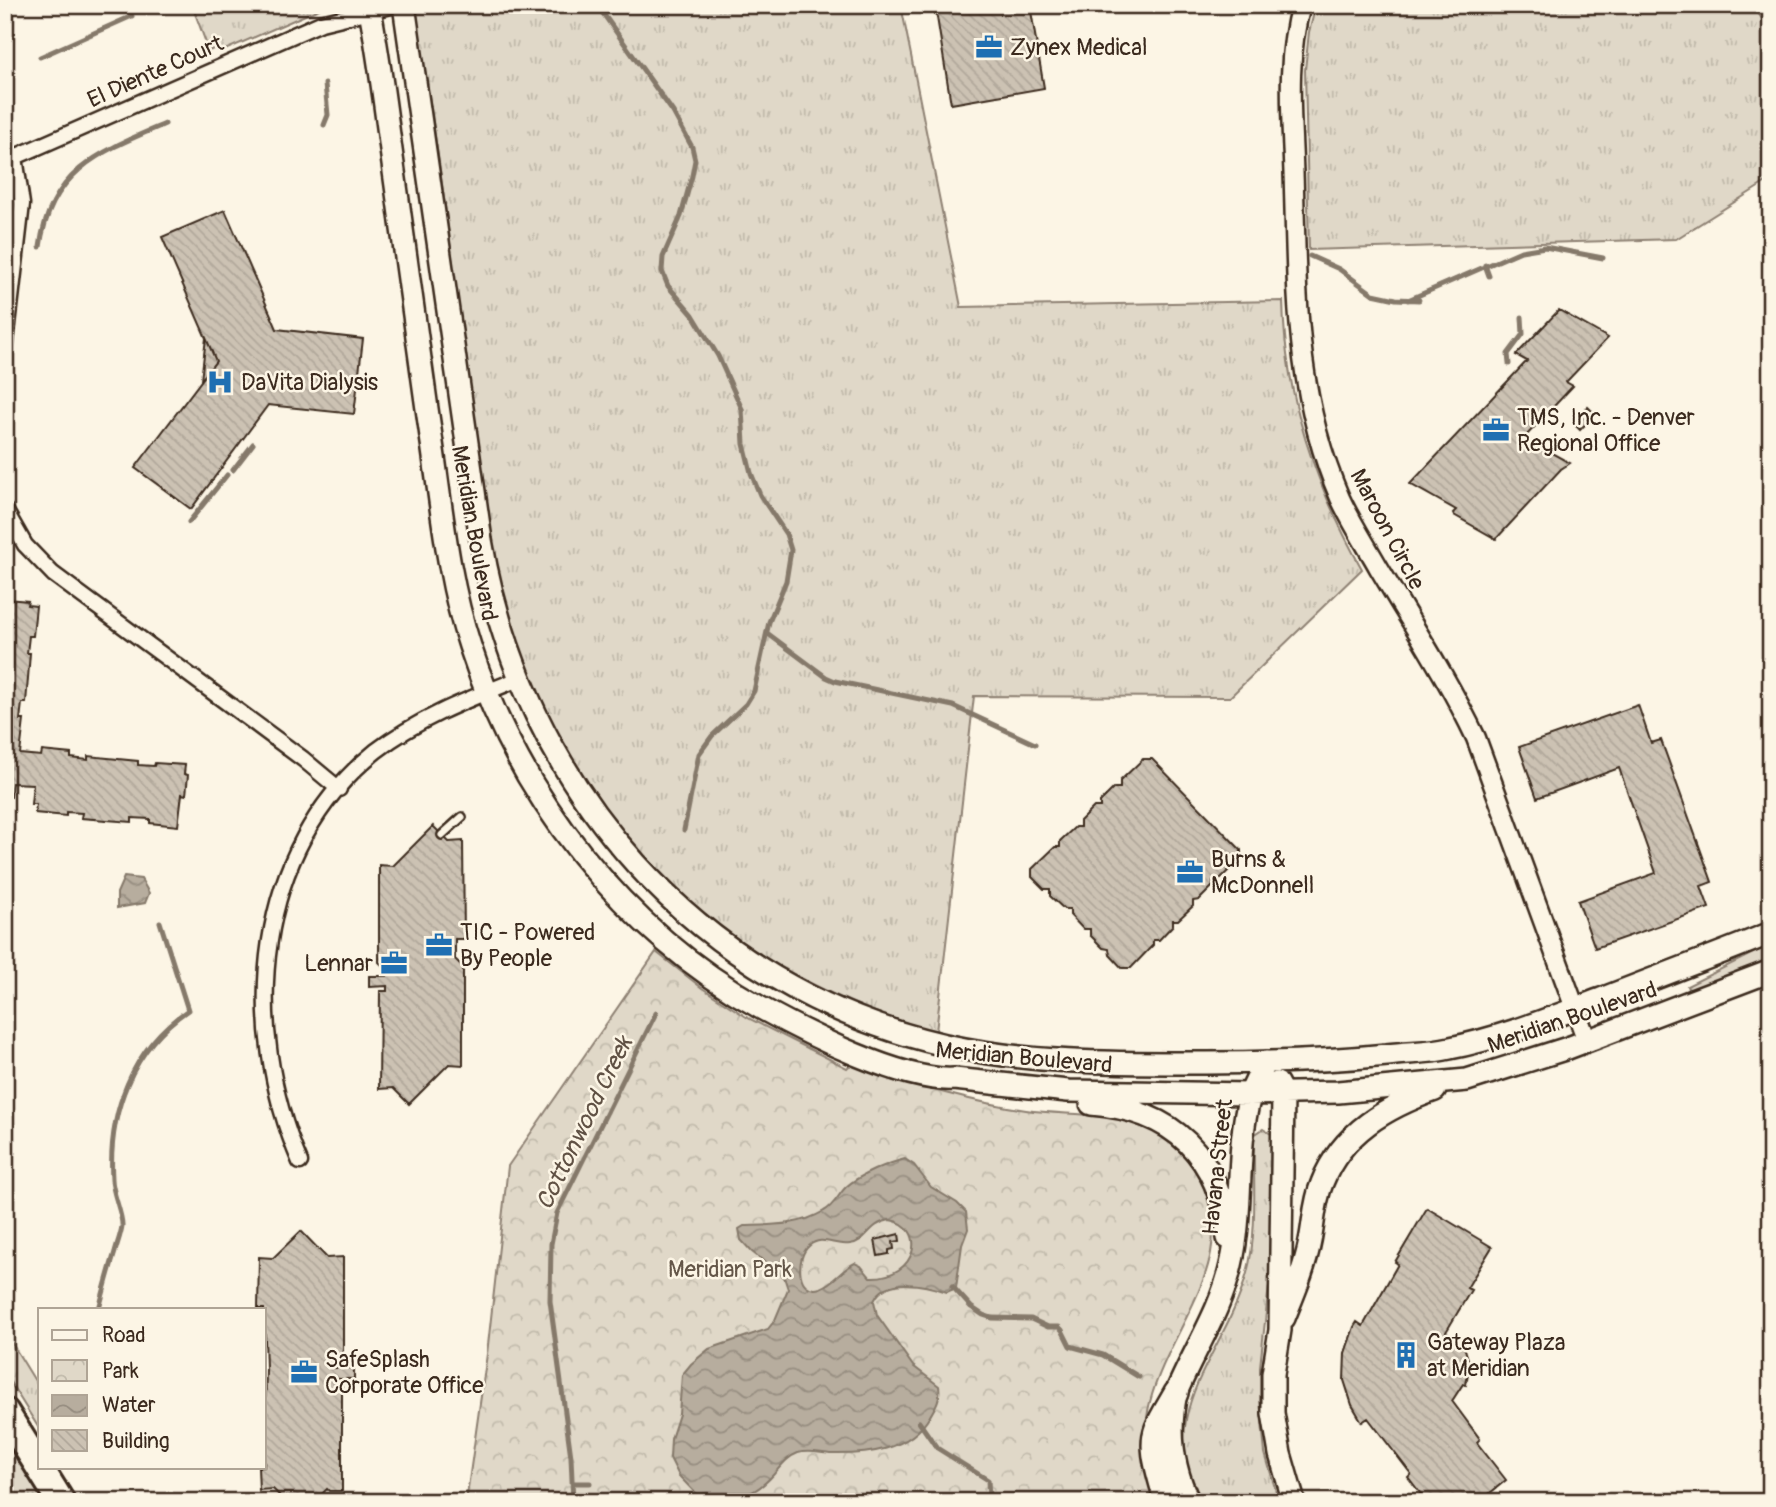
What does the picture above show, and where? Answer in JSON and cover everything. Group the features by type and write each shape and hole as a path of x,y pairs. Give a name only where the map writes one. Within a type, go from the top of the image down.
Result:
{"highway":[{"path":"5,1412 38,1465"},
{"path":"40,1468 61,1502"}],"main road":[{"name":"Meridian Boulevard","path":"404,5 484,561 499,625 544,735 575,786 627,855 672,901 709,932 754,963 809,995 859,1017 906,1034 988,1054 1064,1061 1266,1062 1347,1059 1447,1049 1510,1032 1771,933"},
{"name":"Meridian Boulevard","path":"370,8 446,545 463,624 486,692 520,763 559,825 607,883 666,942 739,995 805,1032 867,1058 941,1080 1080,1091 1283,1094 1355,1091 1467,1080 1587,1041 1771,971"},
{"name":"Havana Street","path":"1189,1502 1179,1478 1172,1446 1176,1393 1214,1312 1231,1267 1250,1094 1266,1062"},
{"path":"1266,1062 1283,1094 1280,1330 1273,1374 1273,1413 1280,1454 1294,1502"},
{"path":"941,1080 949,1085 1024,1099 1121,1107 1164,1124 1192,1148 1214,1181 1226,1219 1231,1267"},
{"path":"1280,1330 1306,1256 1321,1183 1337,1155 1361,1128 1380,1114 1418,1096 1467,1080"},
{"path":"1166,1502 1157,1466 1156,1437 1176,1393"}],"street":[{"name":"El Diente Court","path":"5,351 22,204 15,157 321,23 370,8 395,5"},
{"name":"Maroon Circle","path":"1301,5 1293,43 1291,76 1296,273 1299,341 1312,415 1327,463 1347,511 1454,695 1476,738 1587,1041"},
{"path":"5,510 25,545 53,574 303,759 339,789"},
{"path":"300,1162 282,1113 271,1062 266,1014 268,951 274,917 288,870 312,825 363,762 405,731 433,715 519,679"}],"lane":[{"path":"442,835 462,817"}],"green space":[{"path":"192,5 328,5 225,50 215,48 209,51"},
{"path":"414,5 901,5 961,307 1283,301 1290,372 1306,440 1330,505 1362,569 1230,697 974,696 936,1032 865,1008 799,977 738,939 683,896 634,846 590,789 552,727 519,652 495,565"},
{"path":"1316,5 1753,5 1771,33 1771,179 1676,239 1309,250 1305,70 1309,32"},
{"path":"1771,944 1771,961 1689,992 1687,986"},
{"name":"Meridian Park","path":"656,952 702,988 748,1018 847,1068 852,1063 894,1078 981,1102 1039,1112 1106,1117 1132,1122 1159,1134 1182,1153 1194,1169 1209,1200 1213,1230 1210,1259 1200,1288 1160,1373 1147,1415 1146,1440 1156,1502 466,1502 487,1354 508,1166"},
{"path":"1263,1129 1271,1134 1272,1155 1269,1285 1260,1367 1260,1401 1265,1453 1279,1502 1200,1502 1187,1469 1184,1439 1188,1411 1197,1384 1237,1303 1247,1273 1254,1223 1254,1135"},
{"path":"5,1332 38,1386 38,1427 5,1374"},
{"path":"5,1429 49,1502 5,1502"}],"water":[{"path":"124,877 141,879 149,893 145,903 117,908 117,893"},
{"path":"905,1159 914,1165 931,1187 966,1212 968,1229 962,1245 956,1288 947,1292 918,1285 897,1285 880,1293 874,1301 877,1315 913,1366 939,1386 939,1398 932,1412 921,1428 899,1444 872,1452 798,1453 787,1459 767,1482 751,1493 733,1500 703,1501 679,1476 670,1458 671,1439 679,1414 682,1375 709,1349 768,1329 775,1320 788,1289 784,1277 741,1240 739,1229 744,1226 795,1222 815,1216 831,1206 843,1190 858,1178","holes":["890,1220 902,1224 910,1232 913,1241 912,1252 899,1270 870,1277 855,1263 820,1288 812,1289 803,1281 800,1266 802,1259 809,1246 814,1243 824,1241 850,1244 861,1240 882,1222"]}],"building":[{"name":"Zynex Medical","path":"935,5 1030,5 1044,88 951,104"},
{"path":"225,210 277,329 363,339 354,414 268,405 191,509 135,468 216,361 162,237"},
{"name":"TMS, Inc. - Denver Regional Office","path":"1559,310 1608,338 1566,382 1573,386 1524,438 1570,463 1561,469 1496,539 1454,515 1456,510 1410,484 1527,361 1516,355"},
{"path":"206,338 216,361 201,380"},
{"path":"1588,407 1595,414 1580,430 1573,423"},
{"path":"7,599 28,601 27,605 36,606 33,636 29,636 27,653 30,653 26,703 22,703 20,720 24,720 20,754 41,756 42,751 71,754 71,758 88,760 88,756 138,761 138,765 185,765 184,774 188,775 186,795 182,794 178,826 150,823 150,819 132,818 132,822 81,818 82,813 66,812 66,816 35,813 36,804 31,804 33,784 12,783 11,797 5,797"},
{"path":"1638,705 1651,743 1661,740 1712,882 1701,886 1709,908 1595,948 1578,901 1656,873 1619,768 1537,798 1519,747"},
{"path":"1143,759 1152,759 1241,850 1241,858 1218,881 1213,881 1213,886 1199,900 1193,901 1193,906 1178,920 1173,920 1173,925 1159,940 1153,940 1153,945 1131,968 1122,968 1110,955 1109,949 1103,948 1090,935 1090,929 1083,929 1070,915 1070,909 1064,909 1050,896 1050,889 1044,889 1032,877 1032,869 1055,847 1060,847 1060,841 1075,827 1080,827 1080,821 1094,807 1100,807 1100,802 1114,788 1120,788 1120,781"},
{"path":"433,826 449,842 463,841 464,939 455,939 455,959 463,967 463,1065 449,1064 409,1104 393,1088 379,1089 380,991 387,991 387,986 369,987 369,976 387,976 387,970 379,962 379,865 393,866"},
{"name":"Gateway Plaza at Meridian","path":"1427,1208 1492,1247 1467,1288 1471,1290 1446,1332 1461,1347 1464,1346 1470,1366 1466,1385 1463,1384 1452,1401 1480,1439 1478,1444 1506,1480 1479,1502 1427,1502 1408,1477 1411,1474 1368,1418 1362,1422 1352,1405 1344,1380 1345,1353 1354,1327 1357,1322 1363,1326 1398,1264 1395,1262"},
{"path":"301,1231 327,1258 343,1257 343,1363 335,1363 335,1368 354,1368 354,1379 335,1379 335,1384 342,1384 342,1491 327,1489 314,1502 286,1502 273,1489 259,1490 258,1468 266,1468 266,1308 258,1308 259,1257 273,1258"},
{"path":"899,1234 900,1241 893,1242 894,1249 889,1250 889,1254 878,1256 875,1240"}],"waterway":[{"name":"Cottonwood Creek","path":"597,5 673,112 692,147 695,160 692,176 681,216 663,257 662,271 668,286 693,315 718,356 742,409 744,444 751,473 760,495 786,534 791,550 786,581 769,622 754,691 746,704 712,736 699,754 684,830"},
{"path":"40,57 132,16"},
{"path":"324,125 328,115 325,84"},
{"path":"40,247 46,221 55,199 67,181 100,154 165,124"},
{"path":"1408,300 1521,251 1545,247 1603,258"},
{"path":"1310,256 1339,269 1373,294 1419,300"},
{"path":"1485,265 1489,276"},
{"path":"1509,364 1508,354 1523,334 1522,317"},
{"path":"233,470 253,444"},
{"path":"189,522 227,475"},
{"path":"767,633 835,681 953,706 1035,744"},
{"path":"99,1308 122,1226 112,1179 114,1130 120,1106 138,1063 152,1043 168,1025 188,1010 160,922"},
{"name":"Cottonwood Creek","path":"573,1502 571,1457 550,1301 551,1244 557,1213 656,1013"},
{"path":"952,1286 971,1307 983,1315 992,1318 1031,1319 1048,1327 1059,1327 1070,1346 1103,1355 1139,1377"},
{"path":"919,1422 937,1448 988,1480 989,1498 993,1502"},
{"path":"572,1483 590,1483"}],"place":[{"name":"Zynex Medical","path":"989,47"},
{"name":"DaVita Dialysis","path":"220,382"},
{"name":"TMS, Inc. - Denver Regional Office","path":"1496,430"},
{"name":"Burns & McDonnell","path":"1190,872"},
{"name":"TIC - Powered By People","path":"439,945"},
{"name":"Lennar","path":"394,963"},
{"name":"Gateway Plaza at Meridian","path":"1406,1355"},
{"name":"SafeSplash Corporate Office","path":"304,1372"}]}
